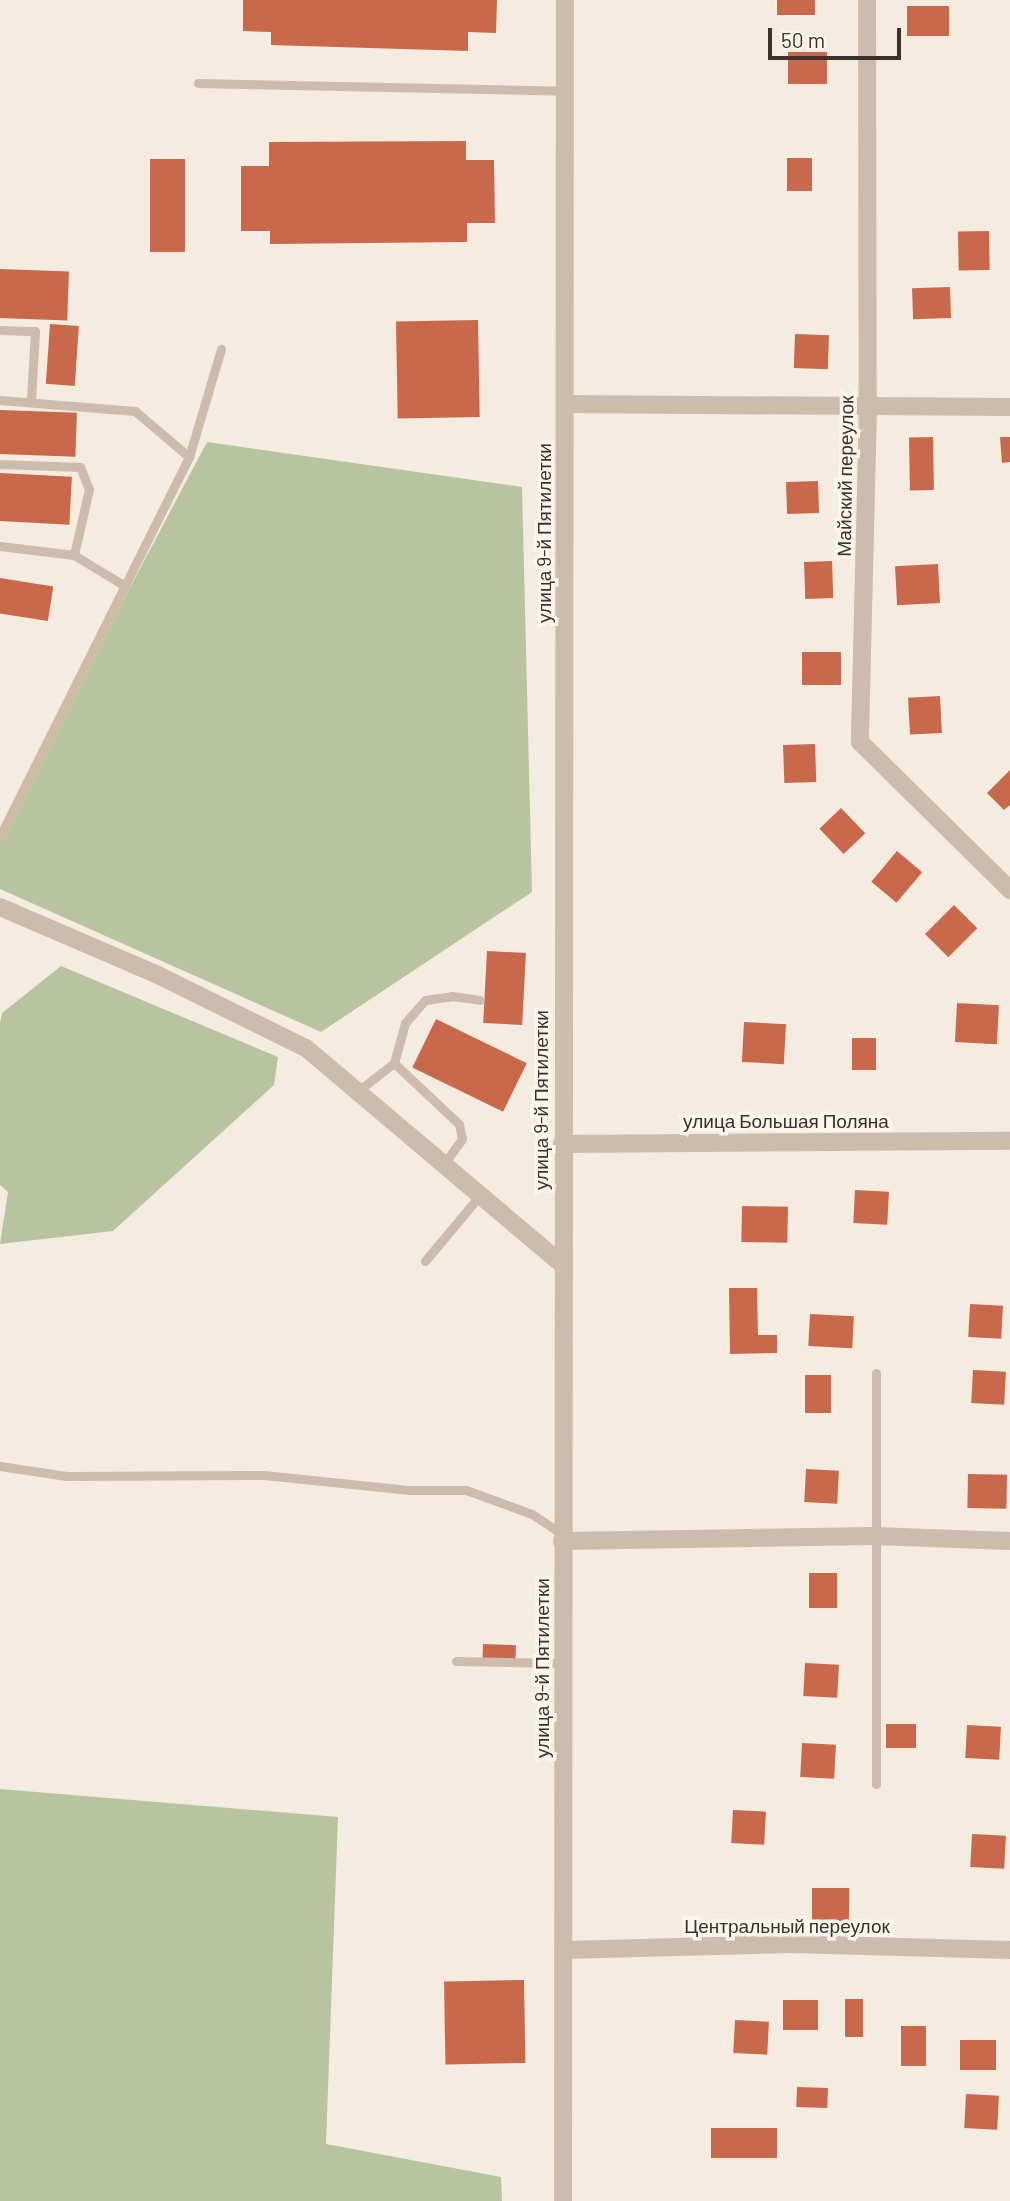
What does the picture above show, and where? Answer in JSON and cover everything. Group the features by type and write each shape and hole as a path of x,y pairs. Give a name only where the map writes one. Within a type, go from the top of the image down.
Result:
{"street":[{"name":"улица 9-й Пятилетки","path":"563,2201 565,0"},
{"name":"Майский переулок","path":"867,0 868,408 860,742 1010,890"},
{"path":"566,404 1010,407"},
{"path":"0,907 160,976 306,1048 562,1264"},
{"name":"улица Большая Поляна","path":"562,1144 1010,1141"},
{"path":"562,1537 875,1536 1010,1541"},
{"name":"Центральный переулок","path":"564,1950 791,1944 1010,1950"}],"lane":[{"path":"198,83 565,91"},
{"path":"0,330 35,331 31,401"},
{"path":"0,836 189,457 221,349"},
{"path":"0,400 135,411 189,457"},
{"path":"0,464 80,467 89,489 74,555"},
{"path":"0,547 74,555 125,586"},
{"path":"358,1091 394,1063 405,1023 425,1000 452,996 480,1000"},
{"path":"394,1063 459,1124 462,1139 444,1162"},
{"path":"425,1261 481,1194"},
{"path":"876,1373 876,1784"},
{"path":"0,1466 66,1476 264,1475 410,1490 466,1490 531,1514 562,1537"},
{"path":"456,1661 562,1663"}],"green space":[{"path":"207,442 522,487 532,892 321,1032 0,889 0,833"},
{"path":"61,966 278,1057 274,1085 113,1231 0,1244 8,1192 0,1185 2,1013"},
{"path":"0,1789 338,1817 326,2144 501,2177 502,2201 0,2201"}],"building":[{"path":"243,0 497,0 496,33 468,32 468,51 271,45 271,32 243,31"},
{"path":"777,0 815,0 815,15 777,15"},
{"path":"907,6 949,6 949,36 907,36"},
{"path":"788,52 827,52 827,84 788,84"},
{"path":"466,141 466,160 494,160 495,223 467,223 467,242 270,244 270,231 241,231 241,166 269,166 269,142"},
{"path":"787,158 812,158 812,191 787,191"},
{"path":"150,159 185,159 185,252 150,252"},
{"path":"989,231 990,270 959,271 958,232"},
{"path":"0,269 69,271 67,320 0,318"},
{"path":"950,287 951,318 913,319 912,288"},
{"path":"478,320 480,417 398,418 396,321"},
{"path":"50,324 79,326 75,386 46,384"},
{"path":"795,334 829,335 828,369 794,368"},
{"path":"0,410 77,413 75,457 0,454"},
{"path":"909,437 933,437 934,490 910,490"},
{"path":"1000,437 1010,437 1010,462 1002,463"},
{"path":"0,473 72,477 69,525 0,521"},
{"path":"818,481 819,513 787,514 786,482"},
{"path":"832,561 833,598 805,599 804,562"},
{"path":"938,564 940,603 897,605 895,566"},
{"path":"0,578 53,586 48,621 0,613"},
{"path":"802,652 841,652 841,685 802,685"},
{"path":"940,696 942,733 910,735 908,698"},
{"path":"815,744 816,782 784,783 783,745"},
{"path":"1010,770 1010,805 1004,810 987,793"},
{"path":"841,808 865,833 844,854 819,829"},
{"path":"897,851 922,872 897,903 871,882"},
{"path":"954,905 977,928 948,957 925,934"},
{"path":"487,951 526,953 522,1025 483,1023"},
{"path":"957,1003 999,1005 997,1044 955,1042"},
{"path":"436,1019 527,1063 503,1112 412,1068"},
{"path":"744,1022 786,1024 784,1064 742,1062"},
{"path":"852,1038 876,1038 876,1070 852,1070"},
{"path":"855,1190 889,1192 887,1225 853,1223"},
{"path":"742,1206 788,1207 787,1243 741,1242"},
{"path":"729,1288 757,1288 758,1335 777,1335 777,1353 730,1354"},
{"path":"970,1304 1003,1306 1001,1339 968,1337"},
{"path":"810,1314 854,1316 852,1348 808,1346"},
{"path":"973,1370 1006,1372 1004,1405 971,1403"},
{"path":"805,1375 831,1375 831,1413 805,1413"},
{"path":"806,1469 839,1471 837,1504 804,1502"},
{"path":"968,1474 1007,1475 1006,1509 967,1508"},
{"path":"809,1573 837,1573 837,1608 809,1608"},
{"path":"483,1644 516,1645 515,1659 483,1658"},
{"path":"805,1663 839,1665 837,1698 803,1696"},
{"path":"886,1724 916,1724 916,1748 886,1748"},
{"path":"967,1725 1001,1727 999,1760 965,1758"},
{"path":"802,1743 836,1745 834,1779 800,1777"},
{"path":"733,1810 766,1812 764,1845 731,1843"},
{"path":"972,1834 1006,1836 1004,1869 970,1867"},
{"path":"812,1888 849,1888 849,1921 812,1921"},
{"path":"524,1980 525,2063 445,2064 444,1981"},
{"path":"845,1999 863,1999 863,2037 845,2037"},
{"path":"783,2000 818,2000 818,2030 783,2030"},
{"path":"735,2020 769,2022 767,2055 733,2053"},
{"path":"901,2026 926,2026 926,2066 901,2066"},
{"path":"960,2040 996,2040 996,2070 960,2070"},
{"path":"797,2087 828,2088 827,2108 796,2107"},
{"path":"966,2094 999,2096 997,2130 964,2128"},
{"path":"711,2128 777,2128 777,2158 711,2158"}]}
